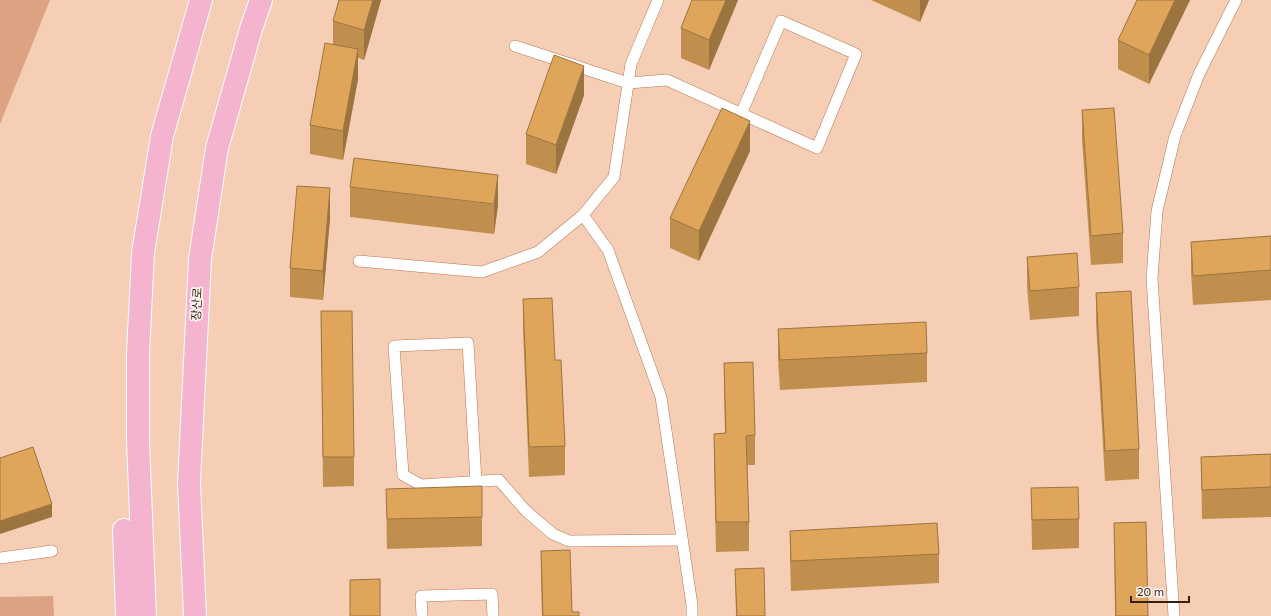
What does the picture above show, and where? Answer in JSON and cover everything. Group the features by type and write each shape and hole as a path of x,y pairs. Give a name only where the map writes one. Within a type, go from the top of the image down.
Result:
{"highway":[{"name":"장산로","path":"195,616 189,483 200,259 218,148 251,29 261,0"},
{"path":"145,616 138,441 138,353 143,253 162,136 198,4"},
{"path":"124,530 127,616"}],"lane":[{"path":"359,261 482,272 538,252 583,215 614,177 631,64 658,0"},
{"path":"1174,616 1152,278 1157,211 1175,136 1198,74 1236,0"},
{"path":"516,46 628,83 667,80 741,114 817,148 856,54 781,21 741,114"},
{"path":"583,215 608,250 661,397 692,606 692,616"},
{"path":"476,482 468,343 394,346 403,475 421,485 476,482 499,480 526,511 553,534 569,541 682,540"},
{"path":"0,558 52,551"},
{"path":"422,616 421,596 492,594 493,616"}],"shaded area":[{"path":"0,0 50,0 0,124"},
{"path":"53,596 54,616 0,616 0,597"}],"building":[{"path":"339,0 373,0 364,30 333,21"},
{"path":"692,0 726,0 709,40 681,28"},
{"path":"1137,0 1175,0 1149,55 1118,40"},
{"path":"325,43 358,49 343,131 310,125"},
{"path":"554,55 584,66 556,145 526,134"},
{"path":"722,108 750,121 699,231 670,218"},
{"path":"1114,108 1123,233 1091,236 1082,110"},
{"path":"354,158 498,175 494,204 350,187"},
{"path":"297,186 330,188 323,271 290,268"},
{"path":"1271,236 1271,270 1193,276 1191,242"},
{"path":"1077,253 1079,287 1030,291 1027,257"},
{"path":"1131,291 1139,449 1105,451 1096,293"},
{"path":"552,298 555,360 561,360 565,446 529,447 523,299"},
{"path":"321,311 352,311 354,457 323,457"},
{"path":"926,322 927,353 780,360 778,329"},
{"path":"753,362 755,435 746,436 749,522 716,522 714,434 726,433 724,363"},
{"path":"33,447 52,504 0,521 0,458"},
{"path":"1271,454 1271,487 1202,490 1201,457"},
{"path":"482,486 482,517 387,519 386,489"},
{"path":"1078,487 1079,519 1032,520 1031,488"},
{"path":"1146,522 1148,616 1116,616 1114,523"},
{"path":"937,523 939,554 791,561 790,531"},
{"path":"570,550 572,612 579,612 579,616 543,616 541,551"},
{"path":"764,568 765,616 737,616 735,569"},
{"path":"380,579 380,616 350,616 350,580"}]}
